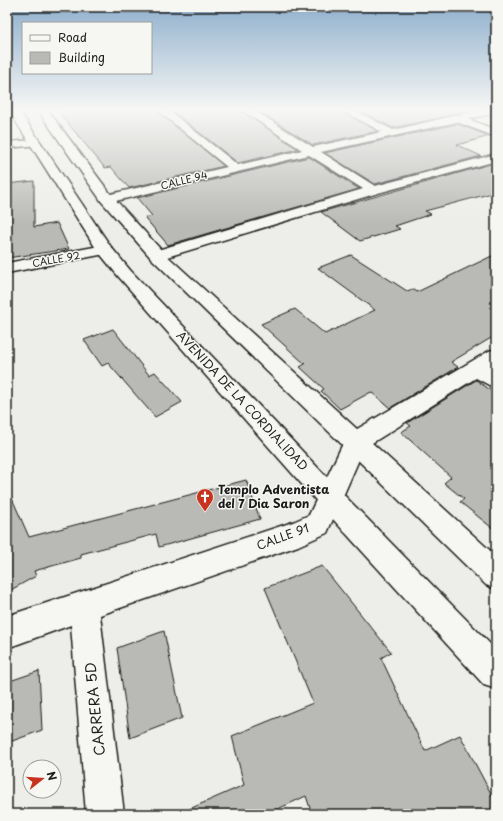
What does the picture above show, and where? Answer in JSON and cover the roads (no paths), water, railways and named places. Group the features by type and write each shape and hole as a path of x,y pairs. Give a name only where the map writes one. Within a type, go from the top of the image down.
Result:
{"street":[{"name":"AVENIDA DE LA CORDIALIDAD","path":"37,147 105,250 330,498 496,673"},
{"path":"70,147 107,199 157,255 496,575"},
{"path":"209,147 235,168"},
{"path":"307,147 374,190"},
{"name":"CALLE 94","path":"107,199 324,147"},
{"path":"157,255 374,190 496,157"},
{"name":"CALLE 92","path":"7,268 105,250"},
{"path":"355,442 496,356"},
{"path":"476,368 496,380"},
{"name":"CALLE 91","path":"7,632 298,533 318,524 355,442"},
{"name":"CARRERA 5D","path":"84,605 105,814"}],"place":[{"name":"Templo Adventista del 7 Dia Saron","path":"205,512"}]}
